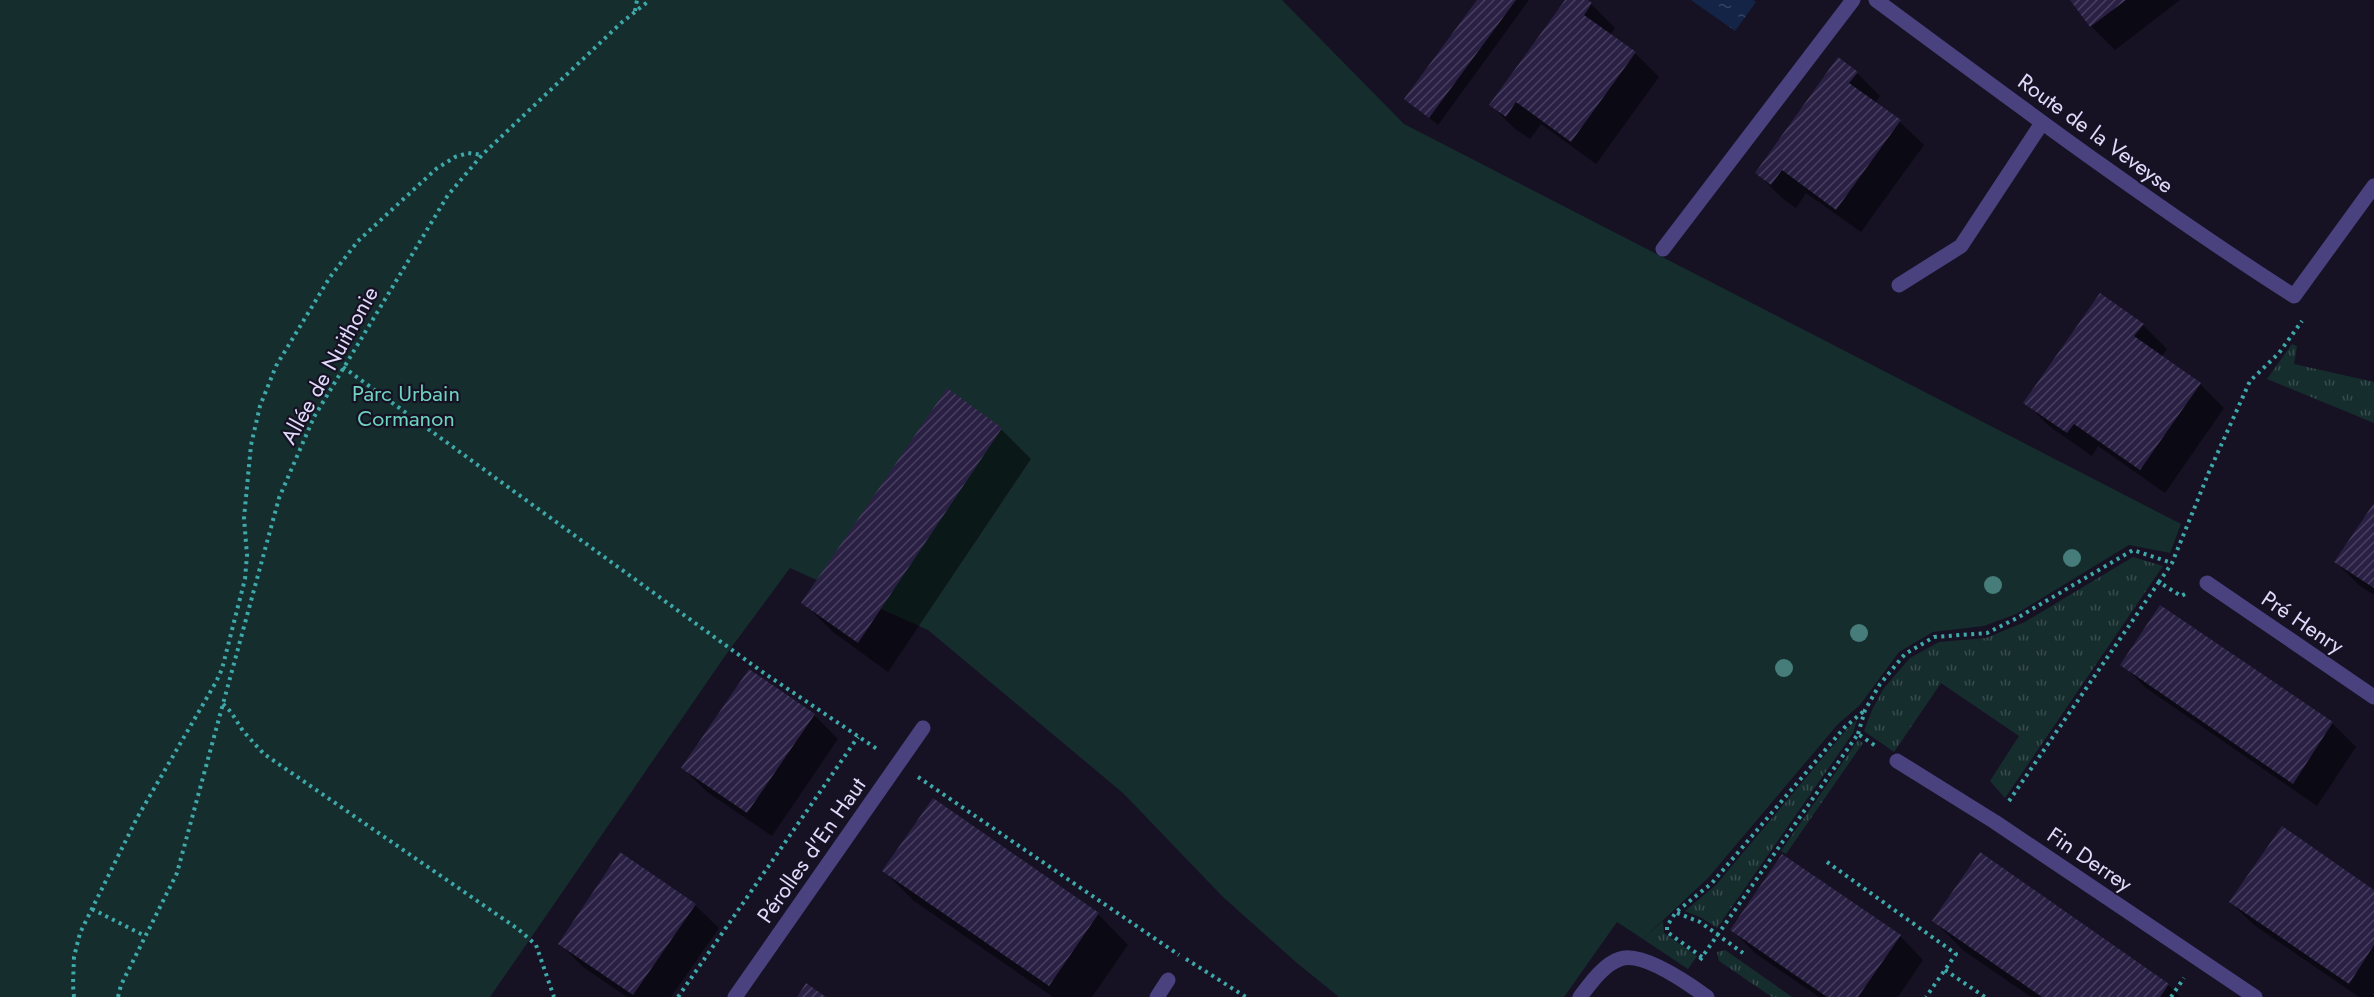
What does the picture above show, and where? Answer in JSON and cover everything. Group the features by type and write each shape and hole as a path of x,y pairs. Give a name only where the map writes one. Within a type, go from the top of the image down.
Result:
{"street":[{"path":"1663,249 1853,0"},
{"name":"Route de la Veveyse","path":"1876,0 2042,123 2216,246 2294,296 2374,186"},
{"path":"1899,285 1961,246 2042,123"},
{"name":"Pré Henry","path":"2207,583 2374,697"},
{"name":"Pérolles d'En Haut","path":"735,997 923,728"},
{"name":"Fin Derrey","path":"1897,761 1995,822 2256,997"},
{"path":"1580,997 1602,971 1618,959 1630,957 1654,965 1707,997"},
{"path":"1157,997 1168,980"}],"path":[{"path":"635,11 638,0"},
{"name":"Allée de Nuithonie","path":"118,997 145,936 177,873 279,498 314,417 448,195 483,155 635,11 650,0"},
{"path":"74,997 74,957 80,933 137,818 222,669 245,579 247,555 244,518 251,445 260,406 276,366 330,277 358,241 436,169 455,157 468,153 483,155"},
{"path":"1995,822 2172,563 2209,472 2250,381 2279,353 2304,317"},
{"path":"343,367 761,671 1182,957 1246,997"},
{"path":"1865,710 1844,728 1712,883 1676,912 1667,926 1667,932 1702,957 1858,734 1865,710 1880,684 1905,654 1934,637 1987,633 2133,550 2172,563"},
{"path":"2159,582 2181,596 2207,583"},
{"path":"223,704 264,754 518,929 536,945 554,997"},
{"path":"1858,734 1897,761"},
{"path":"678,997 858,737"},
{"path":"1827,862 1956,954 1926,997"},
{"path":"92,909 145,936"},
{"path":"1676,912 1700,922 1743,953"},
{"path":"1945,970 1984,997"}],"green space":[{"name":"Parc Urbain Cormanon","path":"0,0 1282,0 1404,124 2181,524 2170,553 2129,545 2016,614 1984,626 1933,632 1899,652 1860,705 1838,724 1708,878 1643,939 1617,922 1564,997 1339,997 1223,897 1123,793 928,630 790,568 725,656 490,997 0,997"},
{"path":"2292,344 2297,346 2294,364 2374,382 2374,423 2267,379"},
{"path":"2133,557 2163,566 2005,798 1990,781 2019,736 1941,683 1894,752 1864,731 1884,688 1910,658 1939,642 1986,638 2025,622"},
{"path":"1857,720 1853,733 1717,928 1685,911 1716,885 1846,730"},
{"path":"1858,740 1863,743 1786,854 1781,851"},
{"path":"1663,921 1664,933 1697,956 1688,969 1643,939"},
{"path":"1725,950 1792,997 1772,997 1719,961 1717,952"}],"water":[{"path":"1691,0 1753,0 1756,2 1735,31"}],"building":[{"path":"1477,0 1516,0 1429,118 1404,99"},
{"path":"1565,0 1588,0 1592,3 1584,15 1636,52 1571,142 1516,102 1506,117 1489,105"},
{"path":"2070,0 2126,0 2090,27"},
{"path":"1838,57 1858,72 1849,83 1901,120 1836,210 1782,170 1771,185 1755,173"},
{"path":"2100,293 2144,324 2134,336 2201,383 2140,470 2074,424 2067,433 2023,403"},
{"path":"947,388 1002,428 858,643 801,603"},
{"path":"2374,503 2374,588 2334,562"},
{"path":"2160,605 2333,722 2293,784 2120,665"},
{"path":"749,669 815,714 747,813 681,768"},
{"path":"933,798 1099,913 1049,986 882,871"},
{"path":"2282,826 2374,890 2374,945 2349,984 2229,902"},
{"path":"620,852 696,904 633,995 558,944"},
{"path":"1980,852 2169,984 2160,997 2042,997 1932,921"},
{"path":"1782,854 1901,935 1858,997 1827,997 1730,930"},
{"path":"806,983 826,997 797,997"}]}
